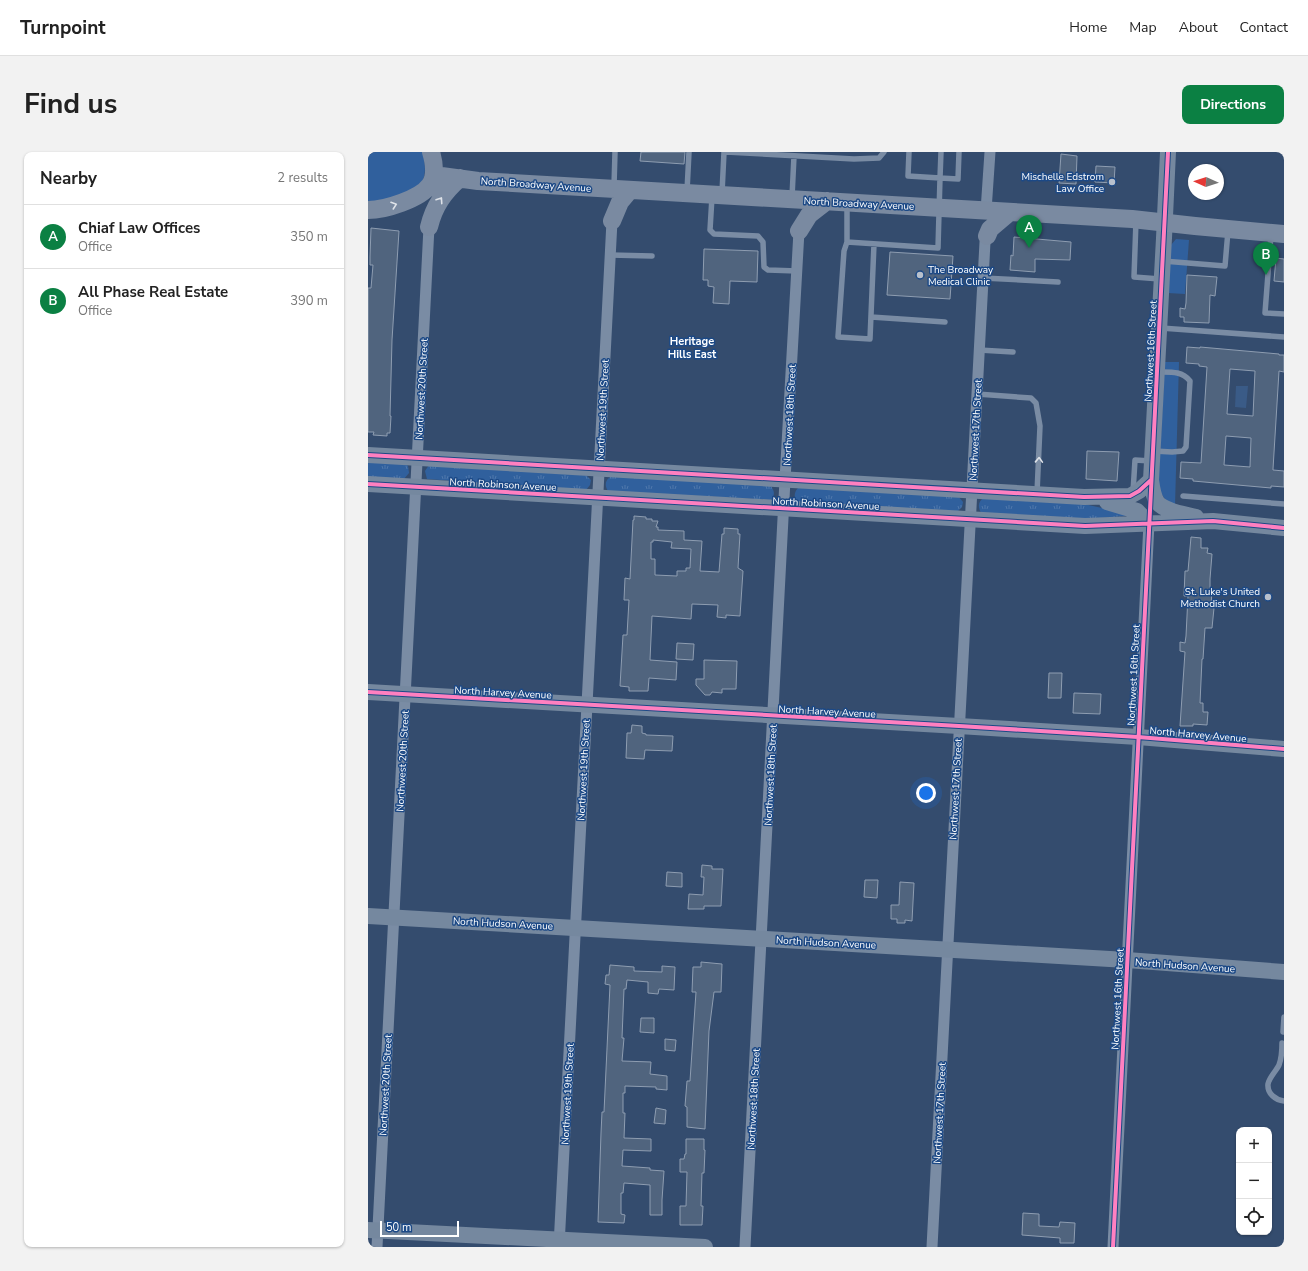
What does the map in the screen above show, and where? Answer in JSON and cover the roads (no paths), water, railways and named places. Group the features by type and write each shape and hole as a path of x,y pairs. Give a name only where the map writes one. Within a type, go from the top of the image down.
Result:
{"main road":[{"path":"368,210 376,210 395,205 419,195 430,185 434,175 431,152"},
{"name":"North Broadway Avenue","path":"434,175 478,181 1136,220 1278,234"},
{"path":"429,227 434,210 448,189 460,178"},
{"path":"612,221 620,202 622,189"},
{"path":"799,231 809,215 827,202"},
{"path":"987,236 990,229 1010,212"}],"street":[{"path":"986,211 990,152"},
{"name":"Northwest 16th Street","path":"1168,152 1151,480 1154,498 1160,506 1213,521"},
{"name":"Northwest 19th Street","path":"559,1243 612,221"},
{"name":"Northwest 20th Street","path":"377,1247 373,1230 394,917 429,227"},
{"name":"Northwest 18th Street","path":"745,1247 799,231"},
{"name":"Northwest 17th Street","path":"932,1247 979,350 985,242 987,236"},
{"name":"North Robinson Avenue","path":"368,455 1084,497"},
{"path":"1084,497 1120,497 1133,494 1139,491 1151,480"},
{"name":"North Robinson Avenue","path":"368,484 1085,526 1213,521 1284,528"},
{"path":"1084,497 1133,509 1149,523"},
{"name":"Northwest 16th Street","path":"1113,1247 1149,523"},
{"name":"North Harvey Avenue","path":"368,692 1138,737 1284,749"},
{"name":"North Hudson Avenue","path":"368,916 1127,960 1284,972"},
{"path":"373,1230 559,1243 705,1247"}],"lane":[{"path":"615,152 622,189"},
{"path":"687,193 689,152"},
{"path":"797,270 768,270 764,267 763,242 758,236 714,234 710,230 725,152 873,159 879,158 884,152"},
{"path":"909,152 908,176 958,179 959,152"},
{"path":"847,242 938,248 940,152"},
{"path":"792,199 794,156"},
{"path":"847,203 847,242 844,251 838,337 870,339 874,244"},
{"path":"1136,220 1134,277 1162,279"},
{"path":"1163,261 1225,266 1228,229"},
{"path":"1278,234 1265,312 1284,314"},
{"path":"610,255 652,256"},
{"path":"983,278 1058,282"},
{"path":"871,317 945,322"},
{"path":"1159,328 1284,337"},
{"path":"979,350 1013,352"},
{"path":"1133,494 1136,460 1183,451 1186,447 1190,381 1185,376 1176,372 1157,371"},
{"path":"977,394 1031,398 1036,403 1040,426 1037,494"},
{"path":"1183,496 1284,504"},
{"path":"1283,1032 1284,1016"},
{"path":"1282,1043 1282,1056 1279,1065 1268,1084 1269,1093 1284,1101"}],"place":[{"name":"Mischelle Edstrom Law Office","path":"1112,182"},
{"name":"Chiaf Law Offices","path":"1029,248"},
{"name":"The Broadway Medical Clinic","path":"920,275"},
{"name":"All Phase Real Estate","path":"1266,275"},
{"name":"St. Luke's United Methodist Church","path":"1268,597"}],"district":[{"name":"Heritage Hills East","path":"692,347"}]}
